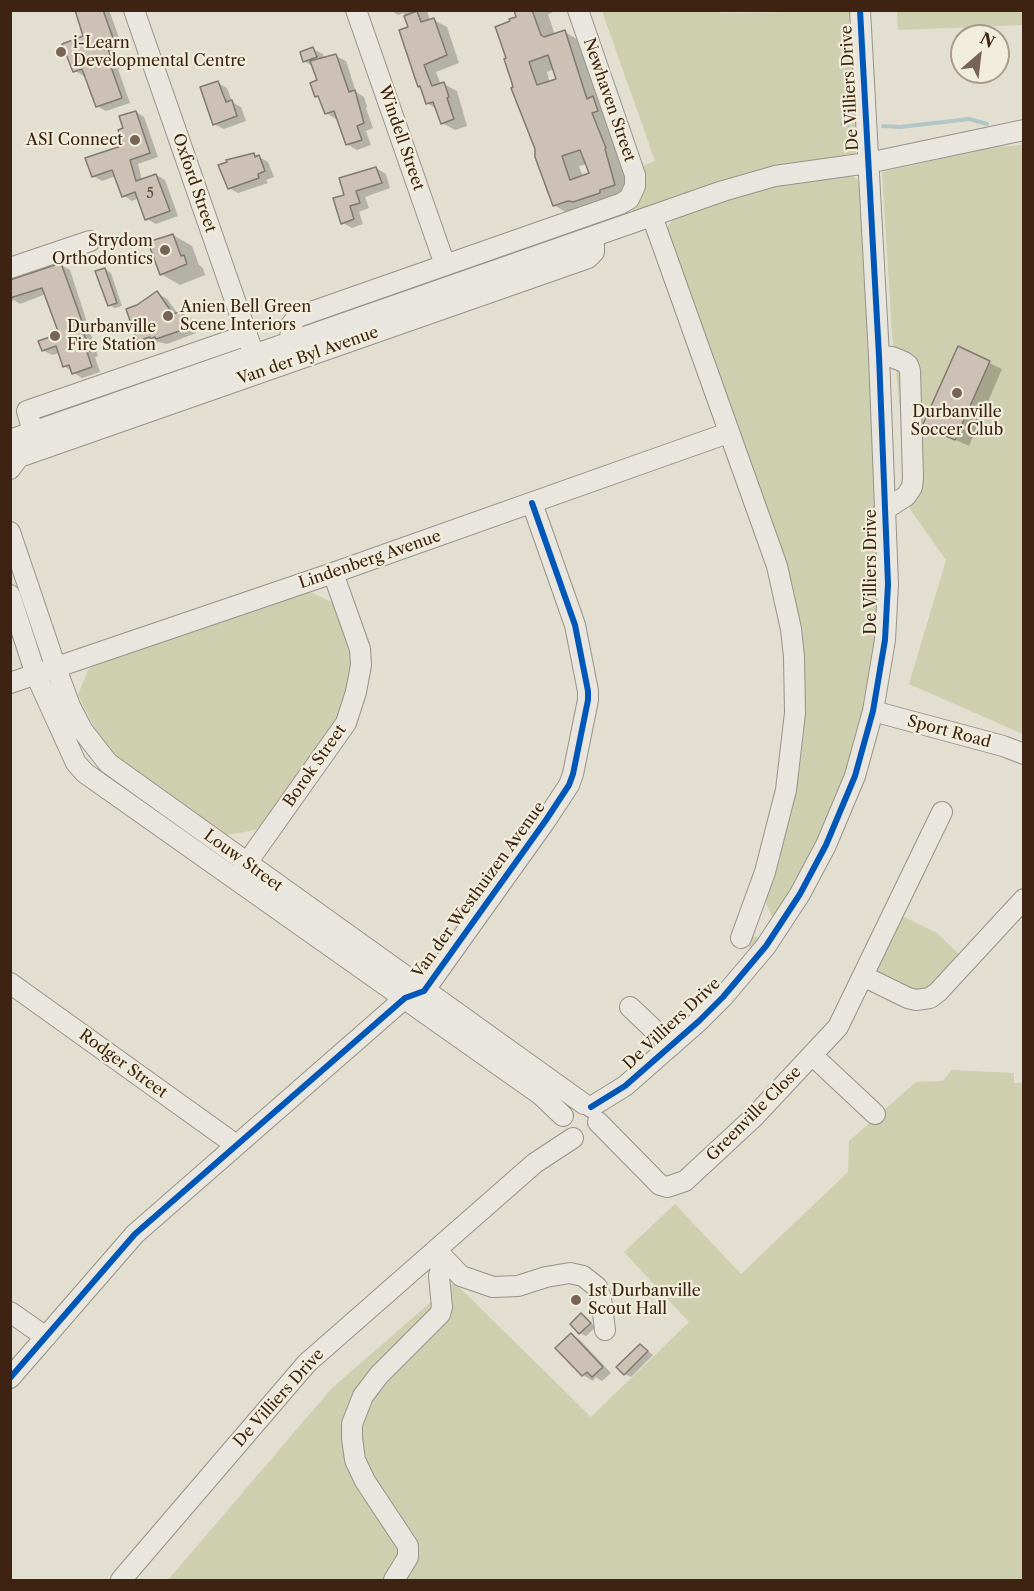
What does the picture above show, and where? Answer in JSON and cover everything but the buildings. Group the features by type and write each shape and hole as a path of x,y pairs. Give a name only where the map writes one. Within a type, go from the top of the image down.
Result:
{"street":[{"name":"Oxford Street","path":"134,10 254,355"},
{"name":"Windell Street","path":"356,10 445,265"},
{"name":"Newhaven Street","path":"578,10 635,175 634,191"},
{"name":"De Villiers Drive","path":"121,1581 307,1363 439,1254 582,1121 671,1047 707,1013 766,946 800,894 826,845 847,799 873,711 887,612 879,356 860,10"},
{"name":"Van der Byl Avenue","path":"10,440 594,236 775,176 868,163 1023,130"},
{"name":"Van der Byl Avenue","path":"290,342 291,325 297,316 620,204 629,199 634,191"},
{"path":"652,216 777,566 791,629 795,685 793,740 781,815 765,872 741,938"},
{"name":"Van der Byl Avenue","path":"10,469 19,457 588,258 594,252 594,236"},
{"path":"10,268 90,241"},
{"path":"33,432 19,413 247,335"},
{"path":"879,356 892,357 904,362 910,371 914,478 912,487 906,496 885,510"},
{"name":"Lindenberg Avenue","path":"10,684 333,573 728,433"},
{"name":"Van der Westhuizen Avenue","path":"10,1378 135,1234 405,998 424,991 569,785 588,691 576,625 532,503"},
{"name":"Louw Street","path":"10,532 56,668 83,731 108,763 241,871 405,998 582,1121"},
{"name":"Borok Street","path":"241,871 346,723 350,713 361,665 360,649 333,573"},
{"name":"Louw Street","path":"10,595 36,675 76,763 82,770 424,991 582,1121"},
{"name":"Sport Road","path":"873,711 1003,746 1023,754"},
{"name":"Greenville Close","path":"582,1121 621,1147 660,1185 668,1187 685,1181 754,1117 838,1027 942,812"},
{"path":"863,976 908,998 916,1000 930,998 1023,899"},
{"name":"Rodger Street","path":"10,983 236,1145"},
{"path":"630,1007 671,1047"},
{"path":"812,1055 875,1114"},
{"path":"439,1254 461,1276 493,1287 518,1286 546,1277 570,1273 583,1276 597,1287 601,1298 605,1330"},
{"path":"394,1581 408,1557 408,1546 365,1481 355,1460 352,1424 363,1396 379,1375 440,1314 442,1306 439,1254"},
{"path":"10,1312 46,1337"}],"green space":[{"path":"719,10 720,13 850,11 860,146 854,155 634,213 631,205 640,167 655,161 602,11"},
{"path":"897,11 1023,11 1023,25 950,24 950,28 898,30"},
{"path":"1023,145 1023,734 909,684 946,560 910,509 892,332 882,172 993,147"},
{"path":"847,173 857,179 861,189 879,576 874,667 856,754 797,887 754,950 745,944 749,936 759,937 773,918 764,899 800,661 666,229 673,219 732,197 797,180"},
{"path":"306,590 334,603 355,660 340,718 262,828 259,826 256,830 226,835 115,754 95,729 78,695 88,670 92,667 91,664"},
{"path":"898,914 937,933 962,957 920,995 878,975 876,970"},
{"path":"952,1070 1014,1073 1014,1083 1023,1083 1023,1580 168,1580 332,1388 454,1282 591,1417 689,1322 624,1252 675,1204 741,1274 848,1172 849,1141 916,1082 943,1081"}],"waterway":[{"path":"883,126 900,127 969,119 987,124"},
{"path":"842,124 848,125"}],"cycle path":[{"path":"591,1107 625,1086 699,1021 723,997 766,946 800,894 826,845 855,776 873,711 885,640 888,584 879,356 860,10"},
{"path":"10,1378 135,1234 405,998 424,991 569,785 588,691 575,625 532,503"}],"place":[{"name":"i-Learn Developmental Centre","path":"61,52"},
{"name":"ASI Connect","path":"135,140"},
{"name":"Strydom Orthodontics","path":"165,250"},
{"name":"Anien Bell Green Scene Interiors","path":"168,316"},
{"name":"Durbanville Fire Station","path":"55,336"},
{"name":"Durbanville Soccer Club","path":"957,393"},
{"name":"1st Durbanville Scout Hall","path":"576,1300"}]}
